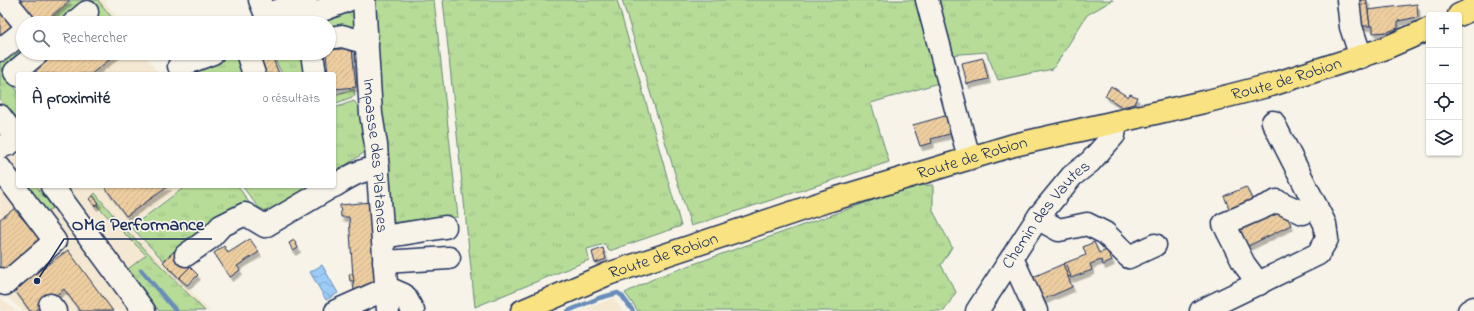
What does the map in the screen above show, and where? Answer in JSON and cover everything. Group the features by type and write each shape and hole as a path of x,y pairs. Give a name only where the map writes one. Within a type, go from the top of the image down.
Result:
{"main road":[{"path":"1462,14 1474,8"},
{"name":"Route de Robion","path":"522,311 608,274 708,239 969,158 1052,136 1208,102 1271,85 1361,56 1426,30"}],"street":[{"path":"5,0 18,16"},
{"path":"260,0 266,16 304,0"},
{"path":"307,16 348,0"},
{"name":"Impasse des Platanes","path":"364,0 371,114 378,168 384,262 388,288 388,311"},
{"path":"927,0 969,158"},
{"path":"1348,0 1351,27 1361,56"},
{"path":"336,37 342,36 367,43"},
{"path":"0,50 16,37"},
{"path":"16,73 15,72 30,60"},
{"path":"179,66 195,60"},
{"path":"249,60 253,72"},
{"path":"313,60 315,72"},
{"path":"0,116 12,141 6,158 0,163"},
{"name":"Chemin des Vautes","path":"977,311 1039,216 1072,176 1090,162 1108,143 1114,135 1116,122"},
{"path":"1201,311 1318,254 1327,239 1325,224 1273,122"},
{"path":"0,168 55,241 5,284 0,279"},
{"path":"336,185 356,173 367,169 378,168"},
{"path":"53,188 144,311"},
{"path":"186,255 210,238 221,226 245,214 265,226 331,188"},
{"path":"1258,284 1244,264 1224,224 1277,200 1302,213 1316,206"},
{"path":"1039,216 1048,224 1059,230 1087,224 1105,233 1129,257 1154,245"},
{"path":"383,237 445,228"},
{"path":"384,262 449,258"},
{"path":"1012,258 1036,311"},
{"path":"336,311 388,288 404,295 413,311"},
{"path":"1469,311 1474,308"}],"shaded area":[{"path":"0,0 108,0 105,1 116,16 16,16 16,60 148,60 157,72 16,72 16,188 182,188 128,226 210,311 23,311 0,291"},
{"path":"0,297 16,311 0,311"},
{"path":"613,298 623,311 580,311"}],"green space":[{"path":"72,0 84,0 65,16 54,16"},
{"path":"90,0 98,0 111,16 99,16 88,3"},
{"path":"371,0 434,0 458,217 385,223"},
{"path":"443,0 617,0 681,226 609,251 605,244 587,249 589,260 475,307"},
{"path":"622,0 921,0 942,82 871,103 889,162 691,226"},
{"path":"941,0 1113,0 1087,15 1053,69 998,80 986,52 949,55 937,8"},
{"path":"352,5 357,9 359,35 336,32 336,16 323,16"},
{"path":"16,44 16,57 2,69 16,89 16,121 0,99 0,57"},
{"path":"204,60 242,60 248,72 179,72"},
{"path":"275,60 308,60 311,72 281,72"},
{"path":"354,89 355,96 336,103 336,94"},
{"path":"354,101 358,106 365,106 371,148 336,172 336,107"},
{"path":"933,185 933,211 952,247 941,265 956,292 944,311 638,311 625,293 657,277 913,186"},
{"path":"28,188 38,188 53,208 45,212"},
{"path":"183,188 239,188 250,204 163,260 131,227"},
{"path":"244,188 312,188 272,214 258,207"},
{"path":"95,193 123,227 205,311 159,311 128,269 146,255 97,206 99,203 93,195"}],"water":[{"path":"322,265 338,293 326,300 310,272"}],"building":[{"path":"12,0 70,0 51,16 26,16"},
{"path":"1354,0 1367,0 1367,4 1355,6"},
{"path":"1367,4 1370,26 1358,26 1355,6"},
{"path":"1417,4 1418,17 1398,21 1398,28 1387,32 1373,33 1373,26 1370,26 1368,10"},
{"path":"0,7 16,20 16,28 0,42"},
{"path":"352,48 356,87 336,89 336,72 328,72 327,60 336,60 336,49"},
{"path":"983,58 988,79 967,84 962,63"},
{"path":"37,60 109,60 94,72 36,72 31,65"},
{"path":"263,60 274,60 278,72 262,72 258,62"},
{"path":"1111,86 1128,97 1130,94 1137,97 1134,104 1122,107 1105,96"},
{"path":"952,114 957,132 931,139 932,143 920,146 913,125"},
{"path":"1246,187 1255,205 1232,215 1224,196"},
{"path":"105,188 166,188 126,216"},
{"path":"93,196 99,203 95,206 89,199"},
{"path":"371,202 377,290 354,292 349,217 341,217 340,205"},
{"path":"1282,206 1291,225 1248,246 1239,227"},
{"path":"14,209 43,242 0,274 0,219"},
{"path":"250,239 259,252 237,266 240,270 230,277 214,253 224,246 228,253"},
{"path":"294,240 298,248 293,251 289,243"},
{"path":"1094,242 1099,253 1107,250 1112,261 1103,265 1101,260 1090,264 1092,270 1071,278 1065,263 1086,255 1083,247"},
{"path":"603,248 606,259 595,263 592,252"},
{"path":"68,250 113,311 80,311 64,289 34,311 30,311 14,289"},
{"path":"174,251 190,267 179,278 163,262"},
{"path":"1065,263 1071,276 1068,277 1063,264"},
{"path":"1063,264 1072,287 1042,300 1033,277"},
{"path":"190,267 198,275 187,285 179,278"},
{"path":"349,274 353,274 354,281 350,281"}],"waterway":[{"path":"141,270 176,311"},
{"path":"568,311 599,298 618,293 633,311"}],"place":[{"name":"OMG Performance","path":"37,281"}]}
